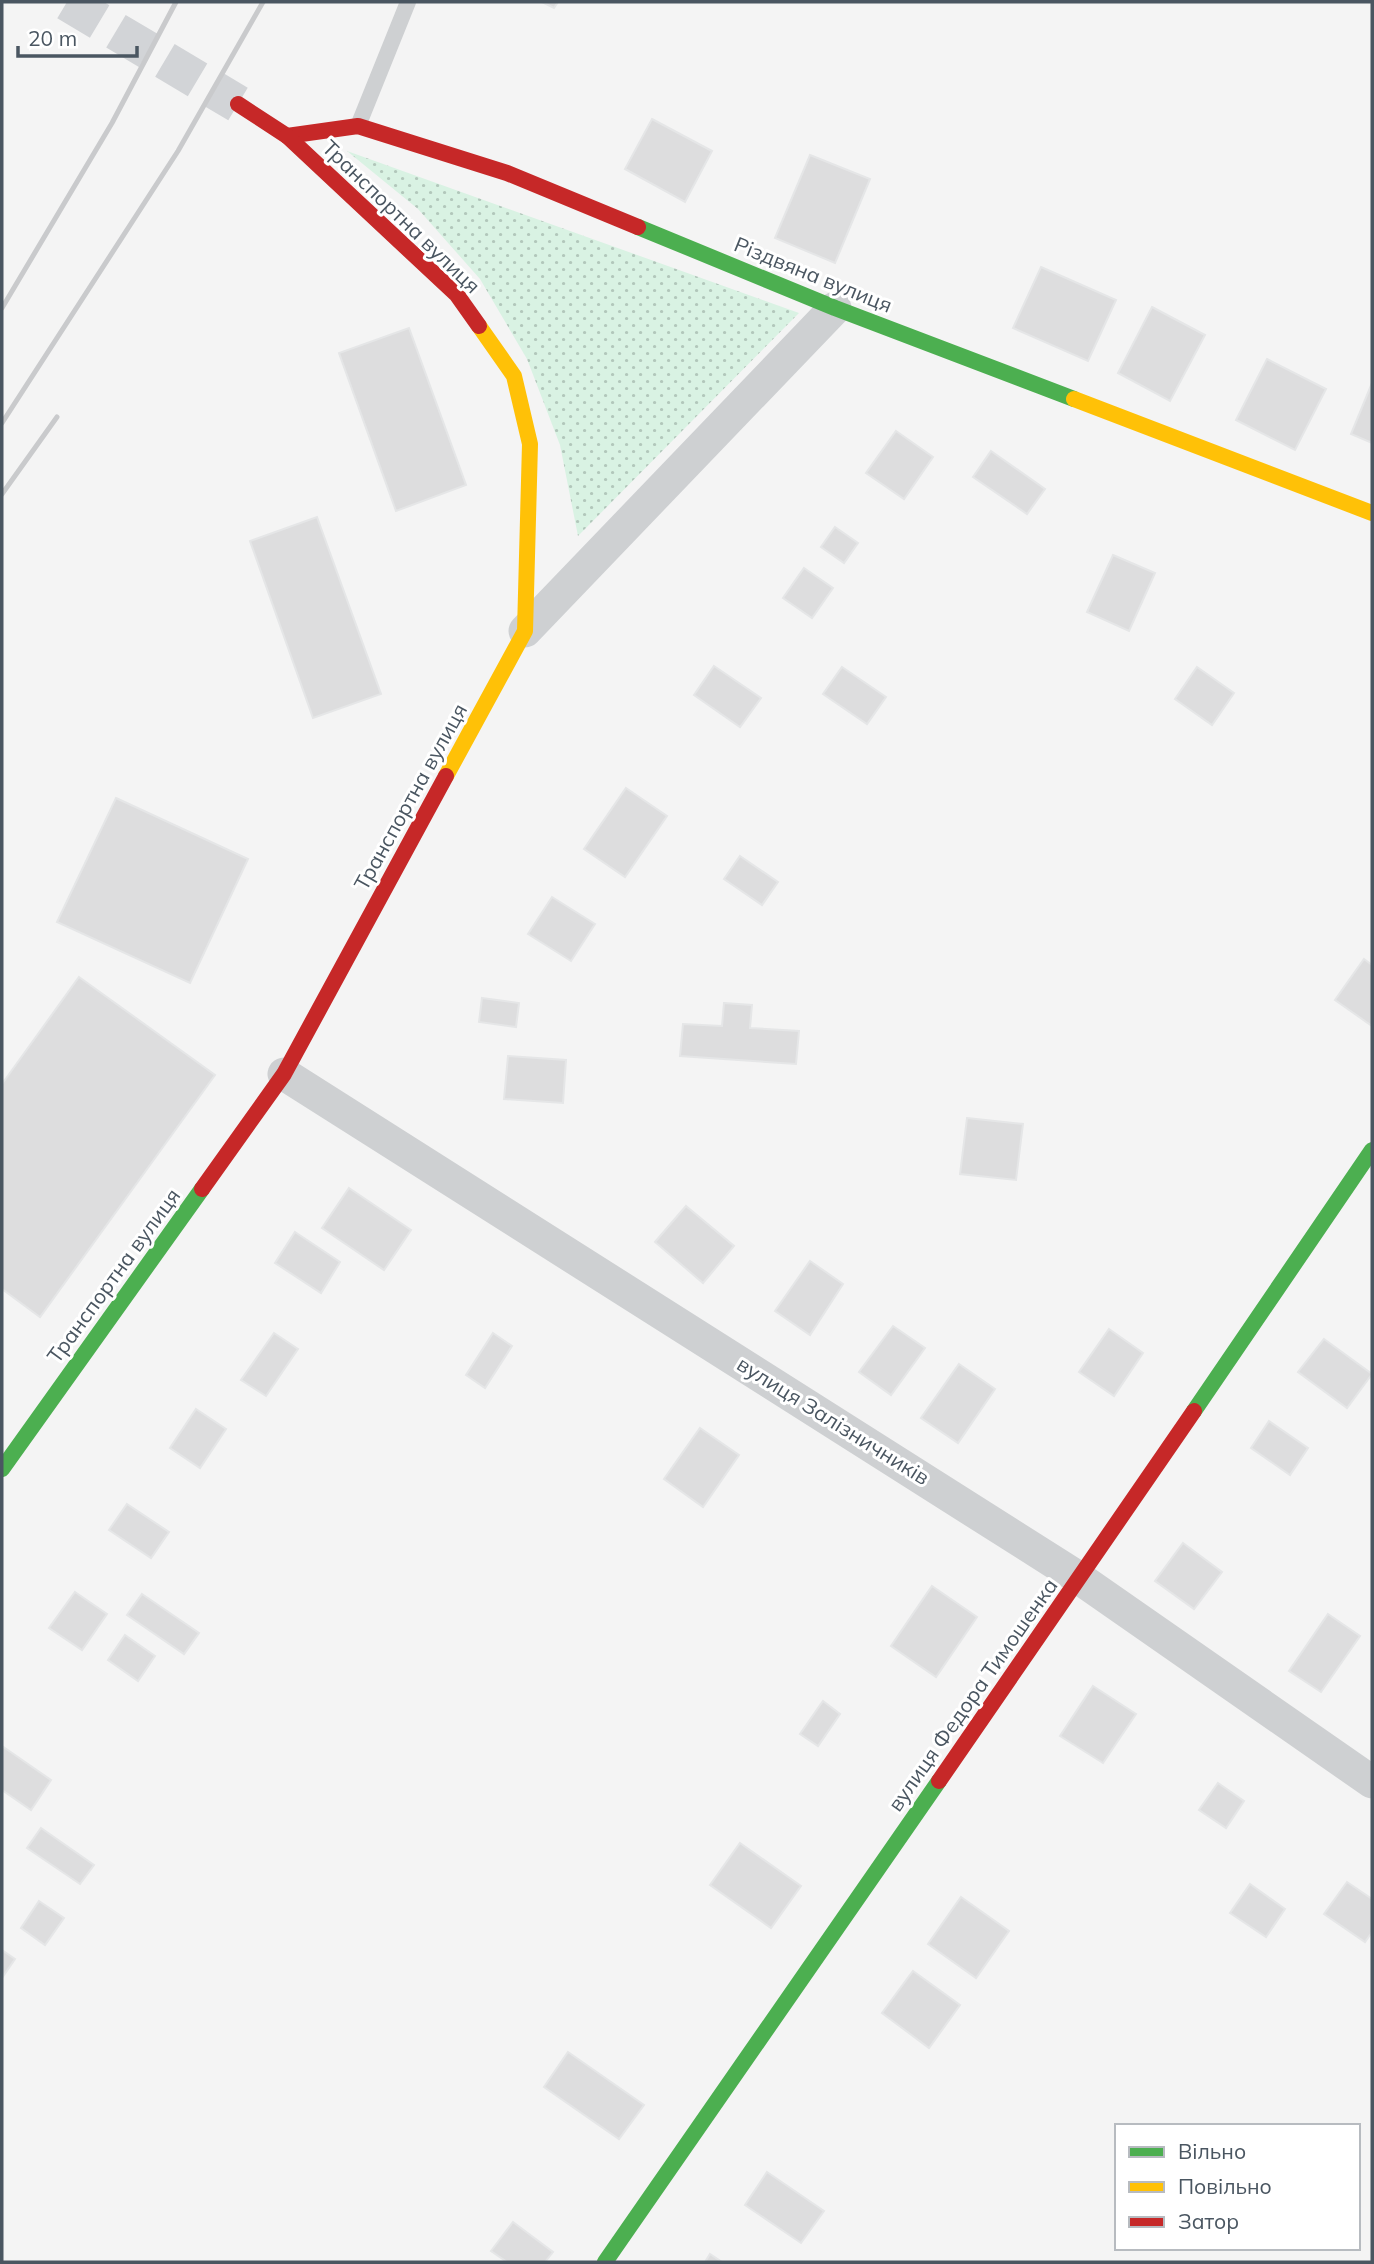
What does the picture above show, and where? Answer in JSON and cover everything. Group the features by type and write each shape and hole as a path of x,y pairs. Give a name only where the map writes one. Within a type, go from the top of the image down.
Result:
{"street":[{"path":"238,104 287,136"},
{"name":"Різдвяна вулиця","path":"287,136 358,126 507,173 835,308 1372,513"},
{"name":"Транспортна вулиця","path":"2,1469 284,1074 525,631 530,444 514,376 457,295 287,136"},
{"path":"525,631 835,308"},
{"name":"вулиця Залізничників","path":"284,1074 1079,1578 1372,1782"},
{"name":"вулиця Федора Тимошенка","path":"605,2262 1372,1150"}],"lane":[{"path":"358,126 408,2"}],"green space":[{"path":"347,151 799,313 578,536 560,445 527,359 480,279 418,209"}],"building":[{"path":"542,2 558,2 554,8"},
{"path":"652,119 712,151 685,202 625,169"},
{"path":"810,155 870,179 835,263 775,238"},
{"path":"1041,267 1116,300 1088,361 1013,328"},
{"path":"1152,307 1205,335 1170,401 1118,373"},
{"path":"409,328 466,485 396,511 339,353"},
{"path":"1267,359 1326,389 1295,450 1236,420"},
{"path":"1372,383 1372,443 1351,434"},
{"path":"896,431 933,457 904,499 866,473"},
{"path":"991,451 1045,489 1027,514 973,477"},
{"path":"317,517 381,694 313,718 250,541"},
{"path":"835,527 858,543 844,563 821,547"},
{"path":"1113,555 1155,573 1129,631 1087,612"},
{"path":"804,568 833,588 812,618 783,598"},
{"path":"714,666 761,698 740,727 694,695"},
{"path":"842,667 886,697 867,724 823,694"},
{"path":"1197,667 1234,693 1212,725 1175,699"},
{"path":"626,788 667,816 625,877 584,849"},
{"path":"116,798 248,859 190,983 57,922"},
{"path":"740,856 778,882 762,905 724,879"},
{"path":"552,897 595,924 571,961 528,934"},
{"path":"1364,959 1372,965 1372,1026 1335,1000"},
{"path":"79,977 215,1075 40,1317 2,1289 2,1084"},
{"path":"482,998 519,1003 516,1027 479,1022"},
{"path":"724,1003 752,1005 750,1028 799,1031 796,1064 680,1056 683,1024 722,1026"},
{"path":"508,1056 566,1060 563,1103 504,1099"},
{"path":"967,1118 1023,1124 1016,1180 960,1174"},
{"path":"349,1188 411,1230 384,1270 322,1228"},
{"path":"686,1206 734,1246 703,1283 655,1242"},
{"path":"295,1232 340,1262 321,1293 275,1263"},
{"path":"810,1261 843,1284 810,1335 775,1311"},
{"path":"893,1326 925,1348 891,1395 859,1372"},
{"path":"1109,1329 1143,1353 1114,1396 1079,1372"},
{"path":"274,1333 298,1349 266,1396 241,1380"},
{"path":"493,1333 512,1346 485,1388 466,1375"},
{"path":"1324,1339 1372,1374 1347,1408 1298,1372"},
{"path":"959,1364 995,1389 958,1443 921,1418"},
{"path":"196,1409 226,1429 200,1468 170,1448"},
{"path":"1269,1421 1308,1448 1290,1475 1251,1448"},
{"path":"700,1428 739,1455 703,1507 664,1479"},
{"path":"127,1504 169,1532 151,1558 109,1530"},
{"path":"1183,1543 1222,1572 1194,1609 1155,1581"},
{"path":"932,1586 977,1617 936,1677 891,1646"},
{"path":"75,1592 107,1614 82,1650 49,1628"},
{"path":"142,1594 199,1633 184,1654 127,1615"},
{"path":"1328,1614 1360,1636 1321,1692 1289,1671"},
{"path":"125,1635 155,1656 138,1681 108,1660"},
{"path":"1093,1686 1136,1714 1103,1763 1060,1736"},
{"path":"823,1701 840,1714 818,1746 800,1734"},
{"path":"2,1746 51,1780 31,1810 2,1790"},
{"path":"1218,1783 1244,1801 1226,1828 1199,1810"},
{"path":"41,1828 94,1865 80,1884 27,1848"},
{"path":"740,1843 801,1886 771,1928 710,1885"},
{"path":"1347,1882 1372,1899 1372,1932 1365,1942 1324,1914"},
{"path":"1250,1884 1285,1909 1266,1937 1230,1913"},
{"path":"961,1897 1009,1931 976,1978 928,1944"},
{"path":"39,1901 64,1918 45,1945 21,1928"},
{"path":"2,1950 15,1959 2,1978"},
{"path":"913,1971 960,2005 929,2048 882,2013"},
{"path":"568,2052 644,2105 619,2139 544,2087"},
{"path":"767,2172 824,2211 801,2243 745,2205"},
{"path":"513,2222 553,2252 545,2262 507,2262 491,2251"},
{"path":"710,2254 722,2262 705,2262"}],"tunnel":[{"path":"67,2 238,104"}],"railway":[{"path":"2,308 112,123 176,2"},
{"path":"2,423 178,151 263,2"},
{"path":"2,494 57,417"}],"traffic: fast":[{"path":"638,227 835,308 1074,399"},
{"path":"1194,1411 1372,1150"},
{"path":"2,1469 202,1189"},
{"path":"605,2262 939,1781"}],"traffic: slow":[{"path":"446,776 525,631 530,444 514,376 479,326"},
{"path":"1074,399 1372,513"}],"traffic: jam":[{"path":"238,104 287,136 358,126 507,173 638,227"},
{"path":"287,136 457,295 479,326"},
{"path":"202,1189 284,1074 446,776"},
{"path":"939,1781 1194,1411"}]}
